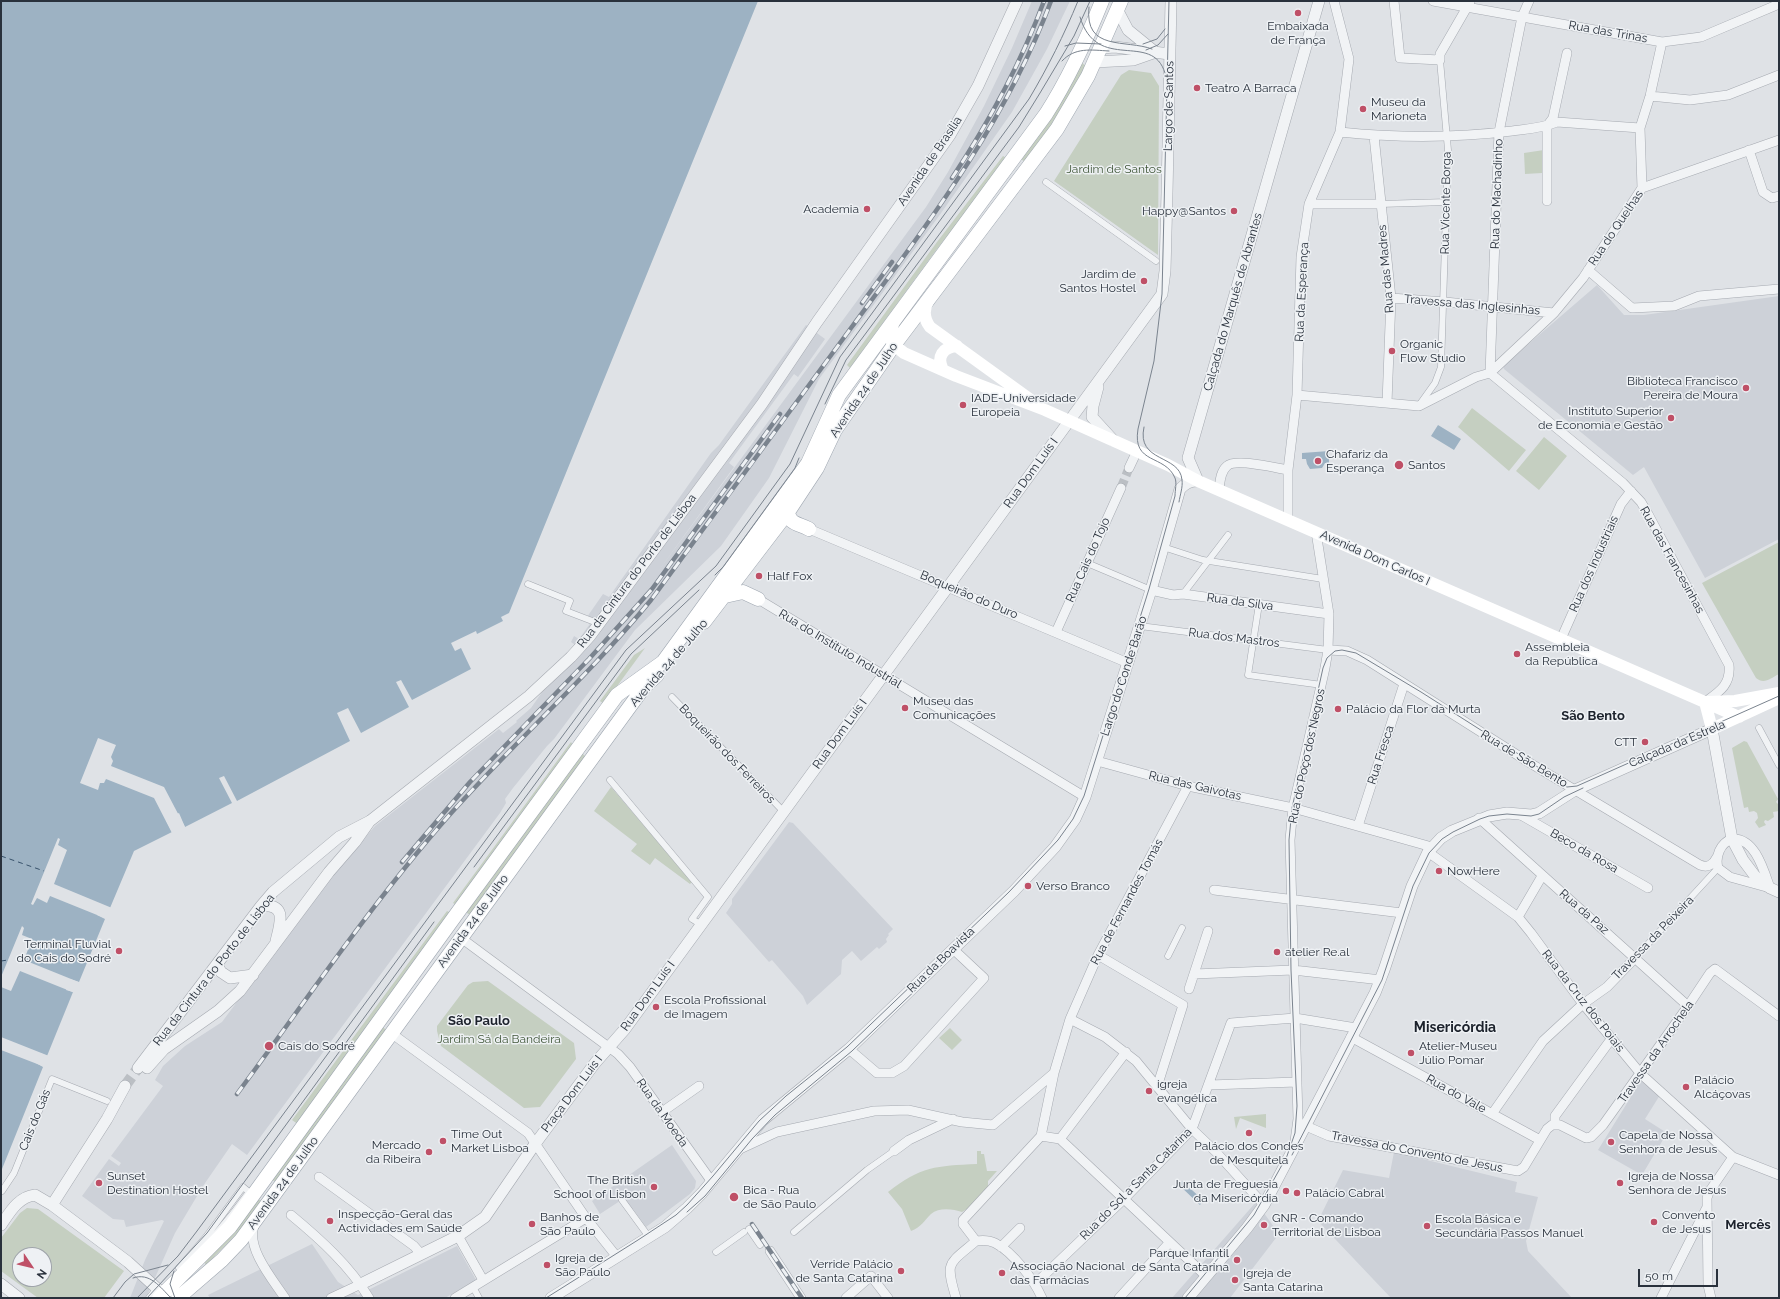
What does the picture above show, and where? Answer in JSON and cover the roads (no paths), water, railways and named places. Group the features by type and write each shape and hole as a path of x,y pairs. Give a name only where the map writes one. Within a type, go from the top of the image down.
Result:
{"main road":[{"name":"Avenida 24 de Julho","path":"157,1295 230,1227 446,928 617,695 663,662 725,579 808,463 839,395 1046,114 1062,89 1080,53 1102,1"},
{"name":"Avenida 24 de Julho","path":"178,1298 204,1267 222,1260 241,1240 644,687 673,661 725,596 788,512 817,468 835,430 894,345 1057,129 1095,62 1119,5"},
{"path":"1080,53 1101,48"},
{"path":"1080,53 1095,62"},
{"name":"Avenida Dom Carlos I","path":"935,289 924,311 926,320 930,327 1045,410"},
{"path":"893,322 890,334 894,345"},
{"name":"Avenida Dom Carlos I","path":"894,345 904,353 1045,410 1137,451 1198,481 1739,717"},
{"path":"943,370 940,361 942,352 950,346 957,346"},
{"path":"788,512 789,519 809,529"},
{"path":"725,596 743,592 758,599"},
{"name":"Avenida Dom Carlos I","path":"1705,702 1735,701 1779,693"},
{"name":"Calçada da Estrela","path":"1712,729 1779,698"},
{"path":"1705,702 1712,729"},
{"path":"446,928 461,938"},
{"path":"391,1033 388,1030 388,1023 404,997 409,979"},
{"path":"191,1298 204,1267"}],"street":[{"name":"Avenida de Brasília","path":"824,311 950,135 978,86 1017,1"},
{"path":"1169,54 1171,1"},
{"name":"Calçada do Marquês de Abrantes","path":"1198,481 1188,458 1319,1"},
{"name":"Rua da Esperança","path":"1288,520 1288,470 1297,395 1301,257 1309,204 1340,132 1349,58 1334,1"},
{"path":"1394,1 1400,58 1440,60"},
{"name":"Rua das Trinas","path":"1433,1 1470,4 1522,17 1662,42 1701,37 1779,4"},
{"name":"Rua do Machadinho","path":"1490,373 1499,132 1522,17 1529,1"},
{"name":"Rua Vicente Borga","path":"1419,406 1436,383 1441,367 1448,150 1440,54 1470,4"},
{"path":"1119,5 1128,30 1155,52"},
{"path":"1642,188 1640,128 1650,96 1662,42"},
{"name":"Largo de Santos","path":"1101,48 1115,47 1169,54 1165,271 1163,289 1159,298"},
{"path":"1095,62 1133,60 1155,52"},
{"path":"1547,201 1548,126 1553,118 1567,53"},
{"path":"1650,96 1690,100 1728,95 1779,75"},
{"path":"1340,132 1374,136 1446,136 1548,126 1557,122 1640,128"},
{"name":"Rua das Madres","path":"1374,136 1391,298 1387,403"},
{"name":"Rua do Quelhas","path":"1490,373 1554,313 1588,270 1642,188 1779,140"},
{"path":"1749,150 1763,192 1772,198 1779,196"},
{"path":"1046,182 1156,261"},
{"path":"1309,204 1447,202"},
{"path":"1588,270 1632,308 1674,306 1699,296 1779,289"},
{"name":"Rua Dom Luís I","path":"609,1047 625,1029 700,924 1159,298"},
{"name":"Travessa das Inglesinhas","path":"1391,298 1554,313"},
{"name":"Rua da Cintura do Porto de Lisboa","path":"370,820 355,842 329,872 240,991 224,1006 164,1049 141,1070 217,964 273,892 339,837 370,820 529,696 571,657 600,624 762,404 824,311"},
{"path":"1297,395 1419,406 1476,377 1490,373"},
{"name":"Rua das Francesinhas","path":"1490,373 1631,492 1648,514 1729,665 1730,673 1727,683 1720,692 1705,702"},
{"path":"1100,380 1093,406 1092,417 1113,440"},
{"path":"1129,468 1137,451"},
{"path":"1219,490 1222,474 1227,466 1236,462 1288,470"},
{"path":"1087,563 1151,590 1180,489 1192,480 1198,481"},
{"name":"Rua Cais do Tojo","path":"1056,632 1120,488"},
{"name":"Rua dos Industriais","path":"1561,639 1621,504 1631,492"},
{"name":"Boqueirão do Duro","path":"809,529 1128,663"},
{"name":"Rua do Poço dos Negros","path":"1302,1124 1297,1080 1290,840 1294,808 1322,685 1328,650 1330,614 1316,532"},
{"path":"1183,594 1228,534"},
{"path":"1163,546 1208,561 1323,579"},
{"path":"528,584 570,601 566,611 600,624"},
{"name":"Rua da Silva","path":"1151,590 1173,595 1183,594 1330,614"},
{"name":"Largo do Conde Barão","path":"1097,761 1151,590"},
{"name":"Rua do Instituto Industrial","path":"758,599 1086,797"},
{"path":"1259,604 1248,675 1322,685"},
{"name":"Rua dos Mastros","path":"1140,626 1328,650"},
{"name":"Rua de São Bento","path":"1328,650 1347,651 1356,654 1539,769 1700,865 1711,865 1717,857"},
{"name":"Rua Fresca","path":"1358,826 1404,684"},
{"name":"Boqueirão dos Ferreiros","path":"672,696 783,811"},
{"path":"1759,728 1779,766"},
{"path":"1712,729 1732,839 1755,876 1774,890"},
{"name":"Calçada da Estrela","path":"1430,850 1441,838 1479,818 1507,813 1531,815 1539,813 1575,790 1627,765 1712,729"},
{"name":"Rua das Gaivotas","path":"1097,761 1188,786 1294,808 1358,826"},
{"name":"Rua da Boavista","path":"551,1298 649,1237 687,1208 712,1182 751,1133 775,1109 849,1049 1038,867 1075,819 1086,797 1097,761"},
{"path":"610,780 708,897 692,919 700,924"},
{"name":"Rua de Fernandes Tomás","path":"1041,1136 1054,1073 1070,1019 1098,955 1188,786"},
{"name":"Beco da Rosa","path":"1520,814 1648,888"},
{"name":"Rua da Paz","path":"1479,818 1688,1006"},
{"name":"Rua da Cruz dos Poiais","path":"1358,826 1430,850 1518,917 1583,1004 1641,1074 1733,1157"},
{"path":"1732,839 1725,843 1717,857 1718,868 1730,877 1774,890"},
{"path":"1188,1298 1262,1208 1289,1157 1302,1124 1326,1084 1381,980 1412,886 1430,850"},
{"name":"Travessa da Peixeira","path":"1492,1114 1543,1041 1583,1004 1607,987 1718,868"},
{"path":"1518,917 1542,876"},
{"path":"1214,890 1291,898 1402,913"},
{"path":"261,906 270,905 279,912 281,922 275,945"},
{"path":"1168,956 1182,928"},
{"path":"1189,989 1208,931"},
{"name":"Praça Dom Luís I","path":"391,1033 528,1133 535,1144 595,1063 609,1047 461,938"},
{"path":"849,1049 877,1073 892,1073 904,1066 984,978 953,949"},
{"path":"1098,955 1183,1005 1157,1087"},
{"path":"217,964 221,972 230,978 253,975"},
{"name":"Travessa da Arrochela","path":"1555,1124 1586,1138 1591,1137 1603,1125 1641,1074 1710,973 1716,969 1779,1016"},
{"path":"1194,974 1293,970 1381,980"},
{"name":"Rua do Vale","path":"1231,1023 1295,1018 1353,1033 1492,1114 1540,1140"},
{"path":"1070,1019 1105,1037 1126,1052 1141,1066 1192,1129 1216,1152 1262,1208"},
{"name":"Rua do Sol a Santa Catarina","path":"1034,1284 1124,1199 1192,1129 1231,1023"},
{"path":"1540,1140 1549,1126 1555,1124 1555,1116 1612,1038"},
{"name":"Rua da Moeda","path":"609,1047 630,1067 712,1182"},
{"path":"1060,1139 1126,1052"},
{"path":"736,1151 777,1132 874,1111 908,1110 962,1122 993,1125 1054,1073"},
{"name":"Cais do Gás","path":"2,1191 14,1173 52,1079 107,1101"},
{"path":"1209,1085 1297,1080"},
{"path":"662,1112 699,1086"},
{"path":"52,1205 128,1088"},
{"path":"794,1232 867,1170 909,1140 953,1119"},
{"name":"Travessa do Convento de Jesus","path":"1302,1124 1328,1136 1514,1171 1522,1169 1540,1140"},
{"path":"976,1241 962,1224 963,1220 1041,1136 1060,1139 1169,1243 1206,1276"},
{"path":"331,1298 458,1236 485,1217 535,1144 586,1218 617,1257"},
{"path":"1711,1298 1708,1285 1707,1208 1709,1192 1733,1157 1779,1175"},
{"path":"319,1177 414,1246 421,1254"},
{"path":"243,1187 249,1192 217,1234 181,1270 179,1268 206,1237 243,1187"},
{"path":"1,1225 18,1202 24,1198 35,1195 52,1205 128,1262 157,1295"},
{"path":"622,1200 649,1237"},
{"path":"1661,1298 1707,1208"},
{"path":"291,1215 318,1238 360,1284 369,1298"},
{"path":"258,1217 252,1232 253,1245 285,1298"},
{"path":"455,1298 586,1218"},
{"path":"1001,1247 1020,1228"},
{"path":"716,1252 747,1231 760,1245"},
{"path":"458,1236 483,1280"},
{"path":"956,1298 949,1275 950,1267 954,1260 976,1241 990,1241 1001,1247 1015,1260 1034,1284 1042,1298"},
{"path":"1119,1298 1169,1243"},
{"path":"770,1251 801,1298"},
{"path":"204,1267 177,1293 175,1291 204,1267"},
{"path":"846,1298 871,1276 888,1298"},
{"path":"1,1284 19,1298"},
{"path":"472,1287 479,1298"}],"water":[{"path":"1,1 758,1 509,613 501,617 503,621 477,634 476,631 451,643 455,651 461,648 471,669 412,700 401,680 396,682 409,707 361,733 348,708 337,713 350,741 237,801 224,776 219,778 232,803 185,827 179,813 166,820 172,832 134,851 110,908 101,905 97,915 105,919 79,982 70,979 66,990 73,992 47,1056 40,1053 36,1063 43,1067 2,1169"},
{"path":"1438,425 1461,439 1454,450 1431,436"},
{"name":"Chafariz da Esperança","path":"1329,451 1329,463 1325,463 1322,468 1310,469 1306,459 1302,459 1302,453"},
{"path":"1182,1181 1203,1200 1200,1205 1179,1185"}],"tunnel":[{"path":"1121,488 1129,468"},
{"path":"125,1086 138,1068"}],"tram line":[{"path":"137,1298 178,1256 197,1231 626,650 716,566 790,464 840,357 1029,99 1043,75 1078,1"},
{"path":"825,404 846,360 1019,127 1074,36 1090,1"},
{"path":"546,1298 676,1215 713,1176 759,1121 786,1096 847,1047 1009,892 1058,840 1073,819 1084,796 1149,589 1175,496 1176,480 1170,470 1144,454 1137,440 1138,429 1154,361 1162,294 1169,1"},
{"path":"1089,7 1089,21 1093,31 1100,37 1109,41 1152,49"},
{"path":"1080,17 1088,34 1099,44 1111,48 1149,54 1158,61 1165,73"},
{"path":"1143,44 1157,39 1165,29"},
{"path":"1146,50 1158,45 1168,34"},
{"path":"1065,46 1076,43 1101,44"},
{"path":"1062,61 1072,53 1078,51 1109,51"},
{"path":"1144,427 1143,439 1146,447 1152,453 1174,466 1179,472 1182,480 1179,502"},
{"path":"715,575 723,567 795,468 799,458"},
{"path":"474,867 631,654 699,590"},
{"path":"1185,1298 1254,1215 1287,1156 1295,1133 1297,1106 1291,970 1289,840 1292,808 1323,668 1327,658 1335,651 1342,650 1356,653 1421,692 1531,762 1560,784 1567,787 1577,786 1779,696"},
{"path":"1292,1155 1382,980 1413,886 1429,853 1442,839 1480,819 1489,816 1507,814 1531,816 1539,814 1564,797 1583,788"},
{"path":"147,1298 207,1233 434,922"},
{"path":"687,1212 705,1196 752,1139 775,1115 852,1051 947,960"},
{"path":"113,1298 125,1282 134,1274 168,1265"},
{"path":"174,1271 170,1284 175,1298"},
{"path":"133,1278 145,1277 150,1279 159,1285 171,1298"}],"railway":[{"path":"952,178 979,135 1015,69 1044,1"},
{"path":"237,1094 338,955 417,853 470,792 601,657 651,600 908,250 963,171 1011,89 1033,46 1051,1"},
{"path":"862,303 892,262"},
{"path":"402,862 470,782 589,659 652,589 780,414"},
{"path":"752,1224 802,1298"}],"place":[{"name":"Embaixada de França","path":"1298,13"},
{"name":"Teatro A Barraca","path":"1197,88"},
{"name":"Museu da Marioneta","path":"1363,109"},
{"name":"Academia","path":"867,209"},
{"name":"Happy@Santos","path":"1234,211"},
{"name":"Jardim de Santos Hostel","path":"1144,281"},
{"name":"Organic Flow Studio","path":"1392,351"},
{"name":"Biblioteca Francisco Pereira de Moura","path":"1746,388"},
{"name":"IADE-Universidade Europeia","path":"963,405"},
{"name":"Instituto Superior de Economia e Gestão","path":"1671,418"},
{"name":"Chafariz da Esperança","path":"1318,461"},
{"name":"Santos","path":"1399,465"},
{"name":"Half Fox","path":"759,576"},
{"name":"Assembleia da República","path":"1517,654"},
{"name":"Museu das Comunicações","path":"905,708"},
{"name":"Palácio da Flor da Murta","path":"1338,709"},
{"name":"CTT","path":"1645,742"},
{"name":"NowHere","path":"1439,871"},
{"name":"Verso Branco","path":"1028,886"},
{"name":"Terminal Fluvial do Cais do Sodré","path":"119,951"},
{"name":"atelier Re.al","path":"1277,952"},
{"name":"Escola Profissional de Imagem","path":"656,1007"},
{"name":"Cais do Sodré","path":"269,1046"},
{"name":"Atelier-Museu Júlio Pomar","path":"1411,1053"},
{"name":"Palácio Alcáçovas","path":"1686,1087"},
{"name":"igreja evangélica","path":"1149,1091"},
{"name":"Palácio dos Condes de Mesquitela","path":"1249,1133"},
{"name":"Time Out Market Lisboa","path":"443,1141"},
{"name":"Capela de Nossa Senhora de Jesus","path":"1611,1142"},
{"name":"Mercado da Ribeira","path":"429,1152"},
{"name":"Sunset Destination Hostel","path":"99,1183"},
{"name":"Igreja de Nossa Senhora de Jesus","path":"1620,1183"},
{"name":"The British School of Lisbon","path":"654,1187"},
{"name":"Junta de Freguesia da Misericórdia","path":"1286,1191"},
{"name":"Palácio Cabral","path":"1297,1193"},
{"name":"Bica - Rua de São Paulo","path":"734,1197"},
{"name":"Inspecção-Geral das Actividades em Saúde","path":"330,1221"},
{"name":"Convento de Jesus","path":"1654,1222"},
{"name":"Banhos de São Paulo","path":"532,1224"},
{"name":"GNR - Comando Territorial de Lisboa","path":"1264,1225"},
{"name":"Escola Básica e Secundária Passos Manuel","path":"1427,1226"},
{"name":"Parque Infantil de Santa Catarina","path":"1237,1260"},
{"name":"Igreja de São Paulo","path":"547,1265"},
{"name":"Verride Palácio de Santa Catarina","path":"901,1271"},
{"name":"Associação Nacional das Farmácias","path":"1002,1273"},
{"name":"Igreja de Santa Catarina","path":"1235,1280"}],"district":[{"name":"São Bento","path":"1593,716"},
{"name":"São Paulo","path":"479,1021"},
{"name":"Misericórdia","path":"1455,1028"},
{"name":"Mercês","path":"1748,1225"}],"park label":[{"name":"Jardim de Santos","path":"1114,169"},
{"name":"Jardim Sá da Bandeira","path":"499,1039"}]}
